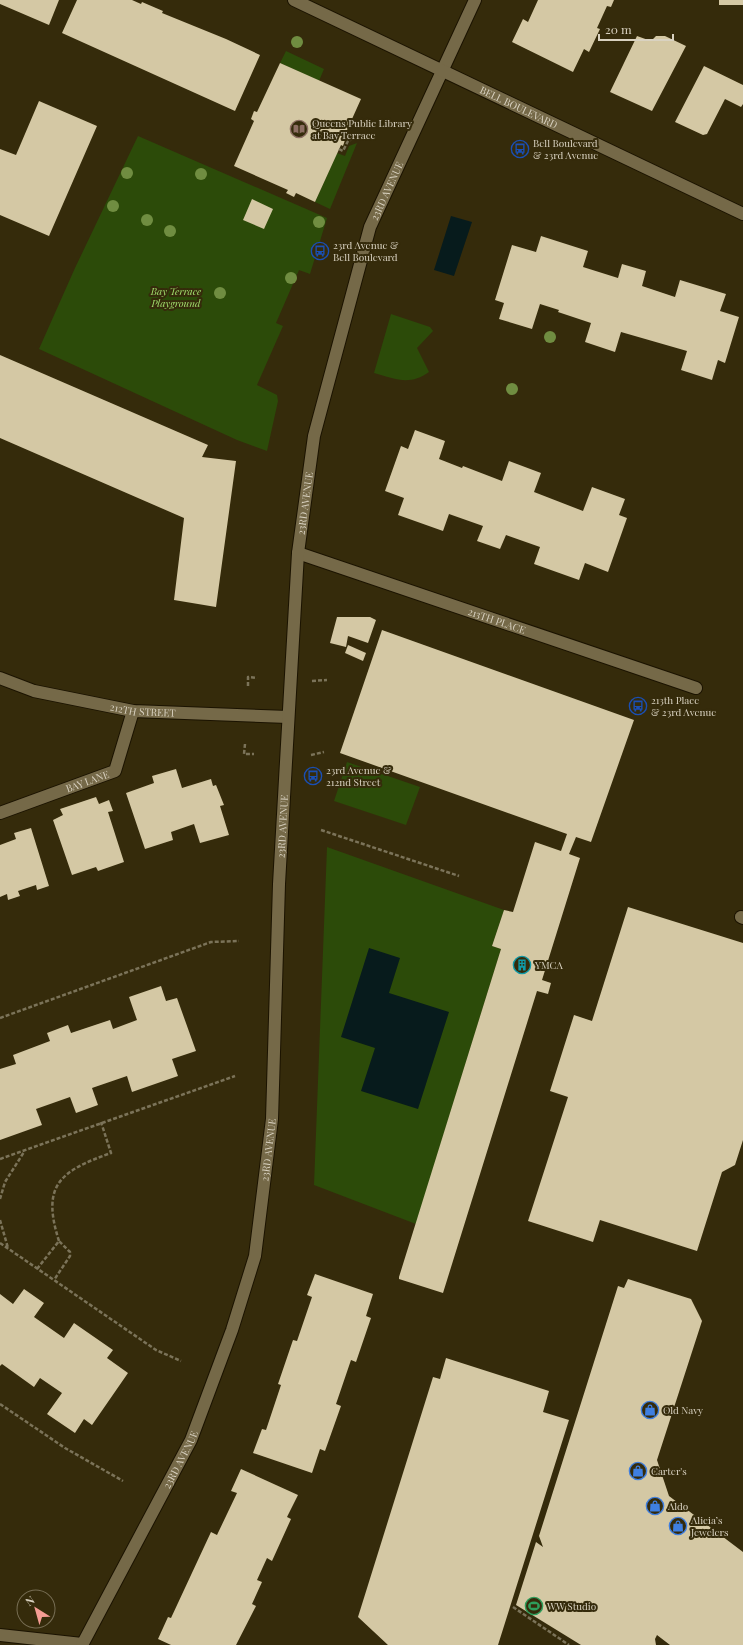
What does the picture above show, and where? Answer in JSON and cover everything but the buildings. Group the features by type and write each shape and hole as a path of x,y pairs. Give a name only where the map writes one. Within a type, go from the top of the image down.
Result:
{"street":[{"name":"BELL BOULEVARD","path":"294,0 743,214"},
{"name":"23RD AVENUE","path":"82,1644 191,1440 232,1330 255,1256 272,1119 279,884 298,553 314,436 370,227 475,0"},
{"name":"213TH PLACE","path":"298,553 696,688"},
{"name":"212TH STREET","path":"0,678 34,691 133,711 288,717"},
{"name":"BAY LANE","path":"0,813 116,771 133,711"},
{"path":"0,1635 82,1644"}],"path":[{"path":"339,149 343,151 348,141 358,137"},
{"path":"248,686 248,677 258,678"},
{"path":"312,681 327,680"},
{"path":"245,744 244,754 254,754"},
{"path":"311,755 324,752"},
{"path":"321,830 459,876"},
{"path":"0,1018 211,942 239,941"},
{"path":"0,1159 234,1076"},
{"path":"54,1280 70,1256 70,1252 59,1241 51,1212 56,1188 64,1177 74,1168 111,1153 101,1122"},
{"path":"0,1199 5,1182 25,1151"},
{"path":"0,1220 8,1249"},
{"path":"37,1269 59,1241"},
{"path":"0,1243 156,1350 181,1361"},
{"path":"0,1404 65,1448 123,1481"},
{"path":"512,1607 569,1645"}],"green space":[{"path":"286,51 324,69 319,81 280,63"},
{"name":"Bay Terrace Playground","path":"138,136 327,218 310,274 299,270 276,323 283,326 257,385 277,395 278,401 267,451 237,440 39,349 75,268"},
{"path":"357,143 330,209 315,202 337,153 345,156 349,146"},
{"path":"391,314 430,327 433,331 417,348 429,372 415,379 409,380 396,379 374,373"},
{"path":"347,762 420,787 406,825 334,801"},
{"path":"327,847 504,910 492,946 501,949 416,1224 314,1185"}],"shaded area":[{"path":"451,216 472,222 454,276 434,270"},
{"path":"369,948 400,958 389,993 449,1012 418,1109 361,1091 375,1048 341,1037"}],"place":[{"name":"Queens Public Library at Bay Terrace","path":"299,129"},
{"name":"Bell Boulevard & 23rd Avenue","path":"520,149"},
{"name":"23rd Avenue & Bell Boulevard","path":"320,251"},
{"name":"213th Place & 23rd Avenue","path":"638,706"},
{"name":"23rd Avenue & 212nd Street","path":"313,776"},
{"name":"YMCA","path":"522,965"},
{"name":"Old Navy","path":"650,1410"},
{"name":"Carter's","path":"638,1471"},
{"name":"Aldo","path":"655,1506"},
{"name":"Alicia’s Jewelers","path":"678,1526"},
{"name":"WW Studio","path":"534,1606"}]}
